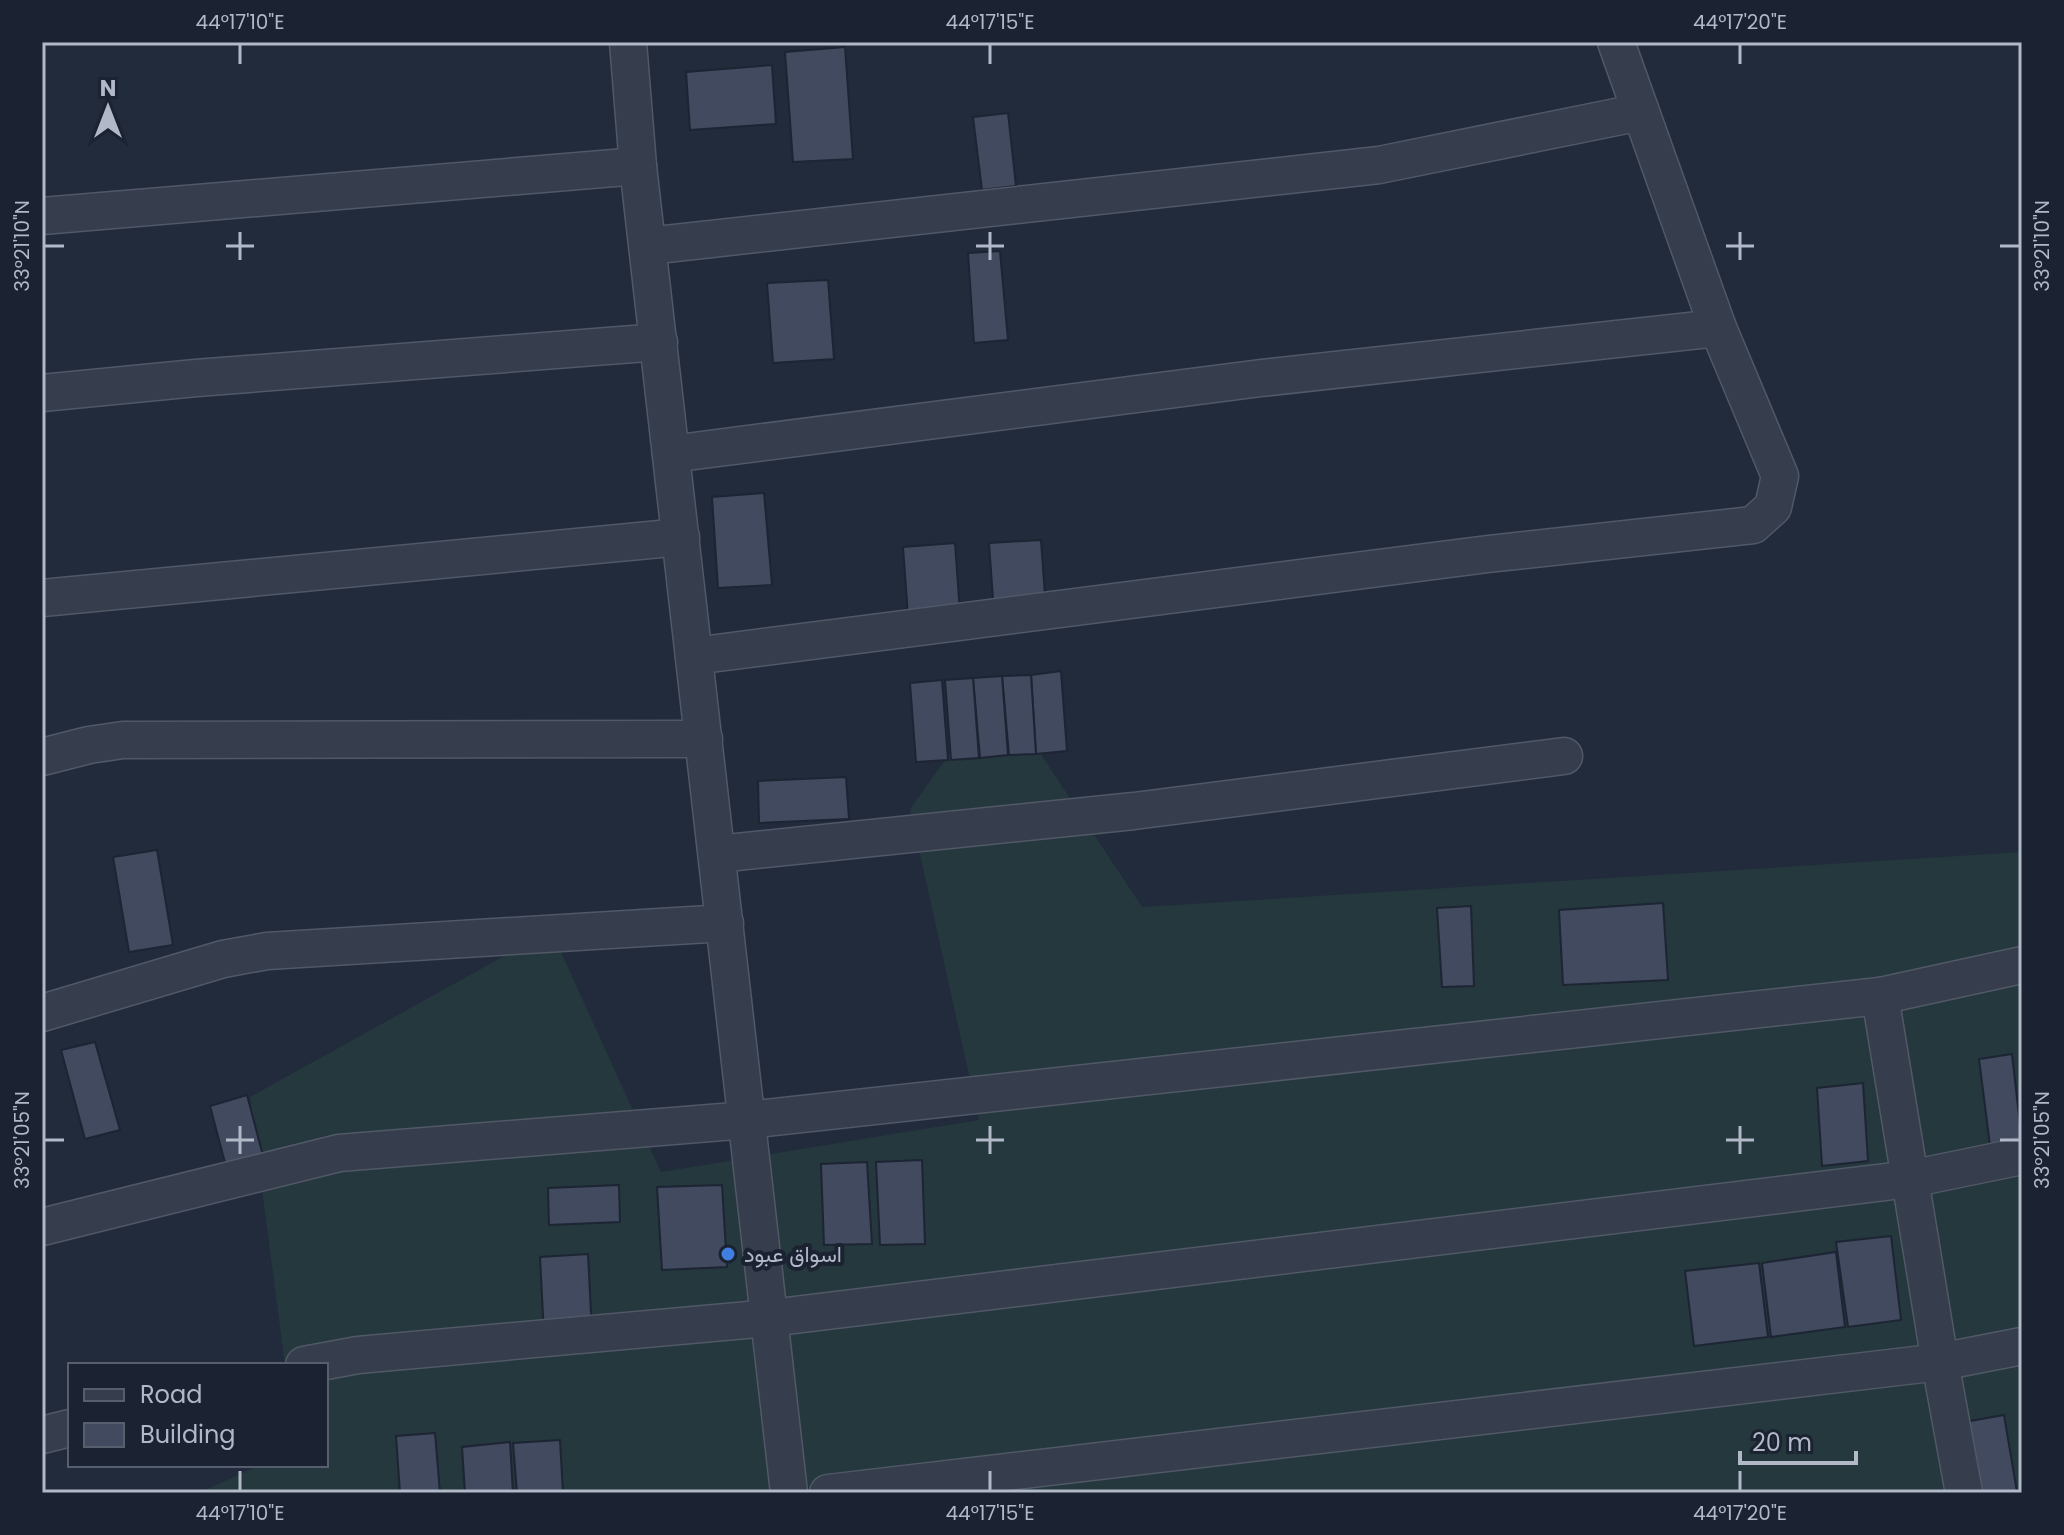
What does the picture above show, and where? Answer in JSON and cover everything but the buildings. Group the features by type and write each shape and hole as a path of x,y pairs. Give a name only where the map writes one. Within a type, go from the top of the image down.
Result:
{"street":[{"path":"628,42 638,166 789,1493"},
{"path":"694,656 1488,554 1753,525 1773,507 1780,476 1718,328 1616,42"},
{"path":"648,246 1379,165 1641,112"},
{"path":"42,216 638,166"},
{"path":"671,454 1261,378 1718,328"},
{"path":"42,393 659,342"},
{"path":"42,598 681,537"},
{"path":"42,757 123,740 704,739"},
{"path":"717,854 1134,811 1564,756"},
{"path":"42,1013 223,959 267,951 725,923"},
{"path":"42,1227 339,1153 747,1120 1880,996 2022,965"},
{"path":"1880,996 1964,1493"},
{"path":"315,1363 358,1355 770,1318 1910,1179 2022,1156"},
{"path":"828,1493 1940,1362 2022,1346"},
{"path":"42,1435 68,1428"}],"green space":[{"path":"997,688 1142,907 2022,852 2022,1493 199,1493 256,1467 328,1467 328,1363 285,1363 250,1097 551,930 661,1172 979,1120 910,809"}],"place":[{"name":"اسواق عبود","path":"728,1254"}]}
